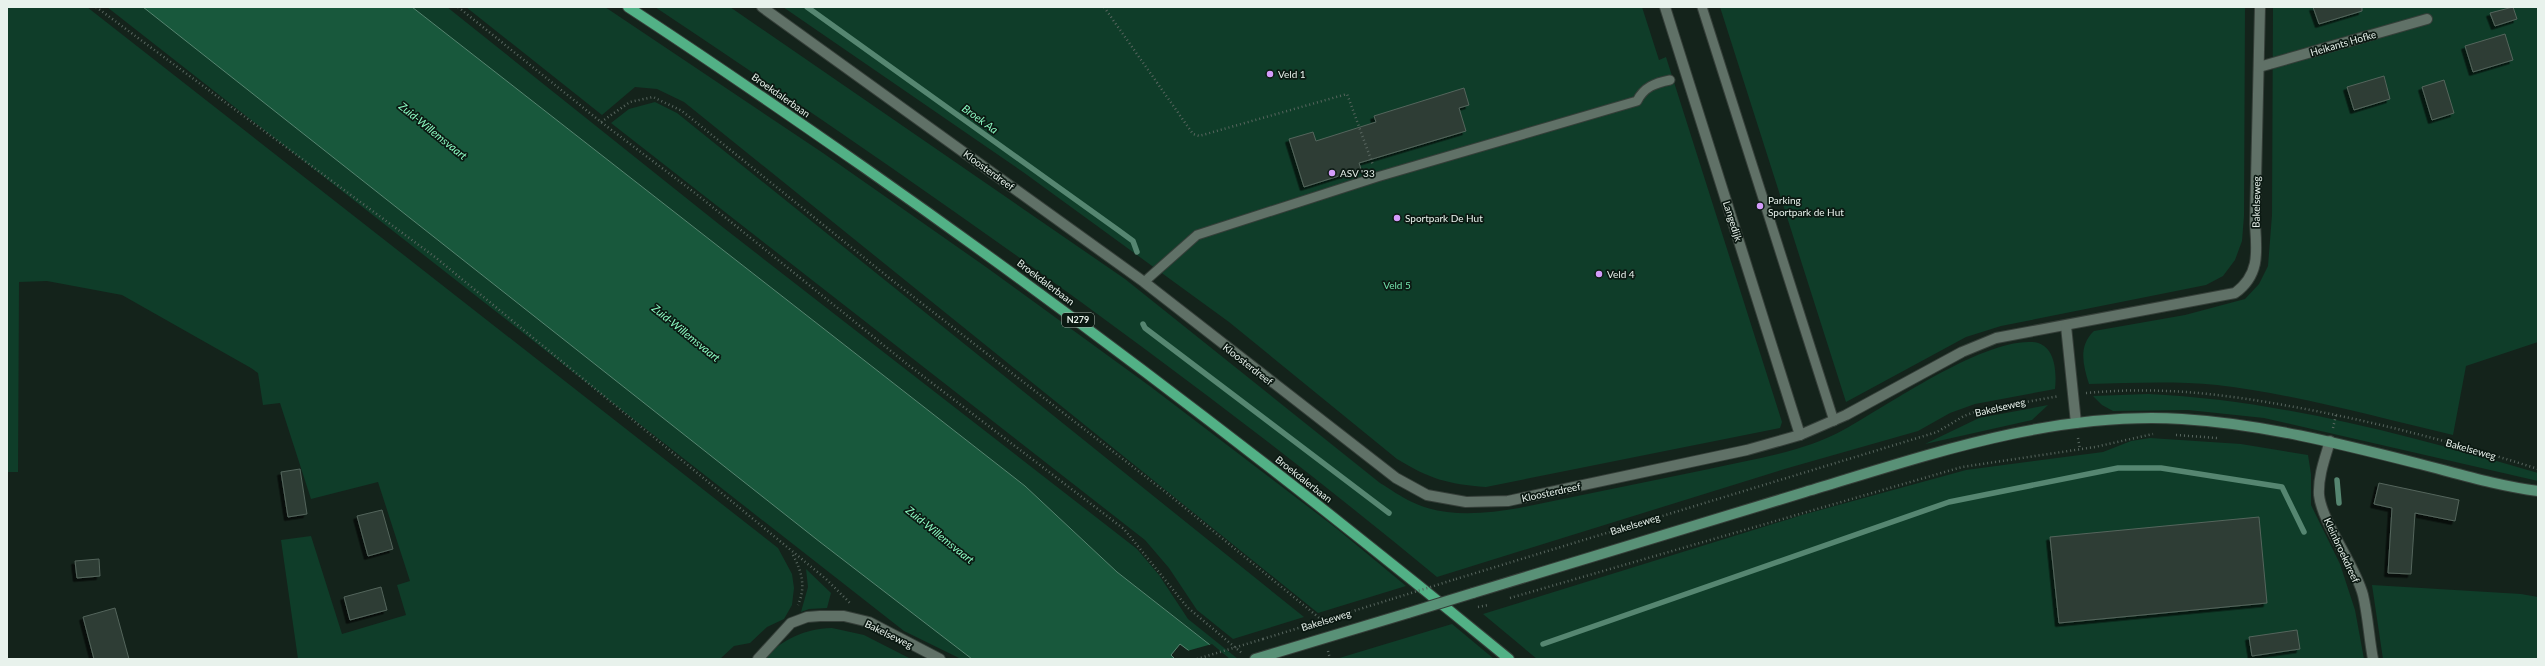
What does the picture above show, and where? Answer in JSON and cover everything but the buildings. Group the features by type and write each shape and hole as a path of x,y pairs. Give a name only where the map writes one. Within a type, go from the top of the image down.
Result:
{"main road":[{"name":"Broekdalerbaan","path":"628,7 706,57 1016,274 1176,394 1416,582 1509,659"}],"street":[{"name":"Kloosterdreef","path":"762,7 1144,282 1396,478 1427,495 1466,502 1508,501 1747,450 1800,435 1834,421"},
{"name":"Langedijk","path":"1665,7 1800,435"},
{"name":"Bakelseweg","path":"1834,421 1979,344 1996,338 2222,297 2234,293 2250,278 2257,257 2255,224 2260,7"},
{"name":"Heikants Hofke","path":"2259,67 2427,19"},
{"path":"2066,326 2076,423"},
{"name":"Bakelseweg","path":"1255,659 1958,446 2076,423 2145,418 2199,420 2248,425 2330,441 2472,477 2538,491"},
{"name":"Kleinbroekdreef","path":"2330,441 2321,469 2319,496 2323,510 2348,559 2363,595 2373,659"},
{"name":"Bakelseweg","path":"758,659 791,623 806,617 844,616 870,622 940,659"}],"lane":[{"path":"1702,7 1834,421"},
{"path":"1144,282 1197,235 1378,176 1637,101 1643,90 1656,82 1670,80"}],"path":[{"path":"96,7 436,257 792,553 826,579 870,622"},
{"path":"458,7 600,122 695,193 907,364 1124,530 1187,607 1249,659"},
{"path":"1104,7 1193,134 1199,136 1347,94 1378,176"},
{"path":"600,122 630,102 653,97 682,111 892,281 1168,494 1323,621"},
{"name":"Bakelseweg","path":"1197,659 1937,432 1964,416 1977,411 2017,402 2072,394 2145,388 2195,391 2247,398 2390,427 2475,449 2538,469"},
{"path":"1502,601 1962,467 2080,449"},
{"path":"791,623 802,597 803,573 792,553"},
{"path":"1488,604 1495,603"},
{"path":"1328,653 1330,659"}],"green space":[{"path":"7,7 87,7 778,548 792,574 794,588 792,605 784,619 767,627 750,643 734,646 720,659 298,659 281,540 311,536 342,634 406,615 397,585 410,581 378,482 311,499 280,403 263,405 258,373 122,295 47,281 19,282 18,472 7,472"},
{"path":"107,7 143,7 820,542 972,659 961,659 904,631"},
{"path":"412,7 447,7 720,225 1137,549 1159,575 1188,619 1238,659 1228,659 1117,572 1025,486"},
{"path":"466,7 605,7 823,153 986,267 1151,387 1336,528 1406,586 1318,613 684,102 657,89 635,87 602,115"},
{"path":"655,7 730,7 1125,279 1380,483 1408,500 1438,511 1451,513 1478,513 1519,508 1743,462 1796,449 1813,444 1845,429 1936,375 1962,362 1987,351 2010,344 2031,342 2039,343 2050,352 2055,366 2055,389 1975,404 1950,413 1918,431 1788,468 1437,577 1343,501 1151,353 955,212"},
{"name":"Sportpark De Hut","path":"783,7 1642,7 1659,60 1666,57 1782,422 1780,428 1486,487 1449,482 1429,476 1397,459 1229,322 1023,172"},
{"path":"1720,7 2245,7 2244,216 2242,241 2235,260 2223,276 2206,285 2001,326 1966,337 1846,402"},
{"path":"2273,7 2538,7 2538,342 2466,366 2453,435 2306,400 2246,389 2185,383 2089,384 2083,356 2086,343 2094,331 2185,315 2245,299 2259,284 2268,266 2272,215"},
{"path":"655,102 677,113 1304,617 1233,639 1197,610 1169,568 1145,540 611,123 629,109"},
{"path":"2148,394 2247,404 2345,422 2394,433 2538,473 2538,481 2264,418 2188,410 2113,411 2102,405 2093,396"},
{"path":"2048,405 2032,420 1925,444 1979,418"},
{"path":"2150,438 2241,444 2308,455 2311,474 2311,505 2340,564 2355,610 2364,659 1537,659 1483,614 1802,515 1966,470 2103,452 2131,441"},
{"path":"806,569 831,593 827,608 809,609 801,612 808,587"},
{"path":"2372,585 2521,594 2538,597 2538,659 2383,659"},
{"path":"1452,624 1494,659 1336,659"},
{"path":"832,628 864,635 911,659 761,659 778,646 802,633"}],"water":[{"name":"Zuid-Willemsvaart","path":"143,7 412,7 1025,486 1117,572 1228,659 1200,659 1180,644 1171,655 1175,659 972,659 820,542"}],"pier":[{"path":"1212,644 1230,659 1197,659 1187,651"}],"waterway":[{"name":"Broek Aa","path":"807,7 1133,241 1137,252"},
{"path":"1143,324 1145,328 1389,513"},
{"path":"1543,644 1949,502 2118,468 2161,468 2282,487 2304,532"},
{"path":"2337,480 2339,503"}],"place":[{"name":"Veld 1","path":"1270,74"},
{"name":"ASV '33","path":"1332,173"},
{"name":"Parking Sportpark de Hut","path":"1760,206"},
{"name":"Sportpark De Hut","path":"1397,218"},
{"name":"Veld 4","path":"1599,274"}],"park label":[{"name":"Veld 5","path":"1397,285"}]}
